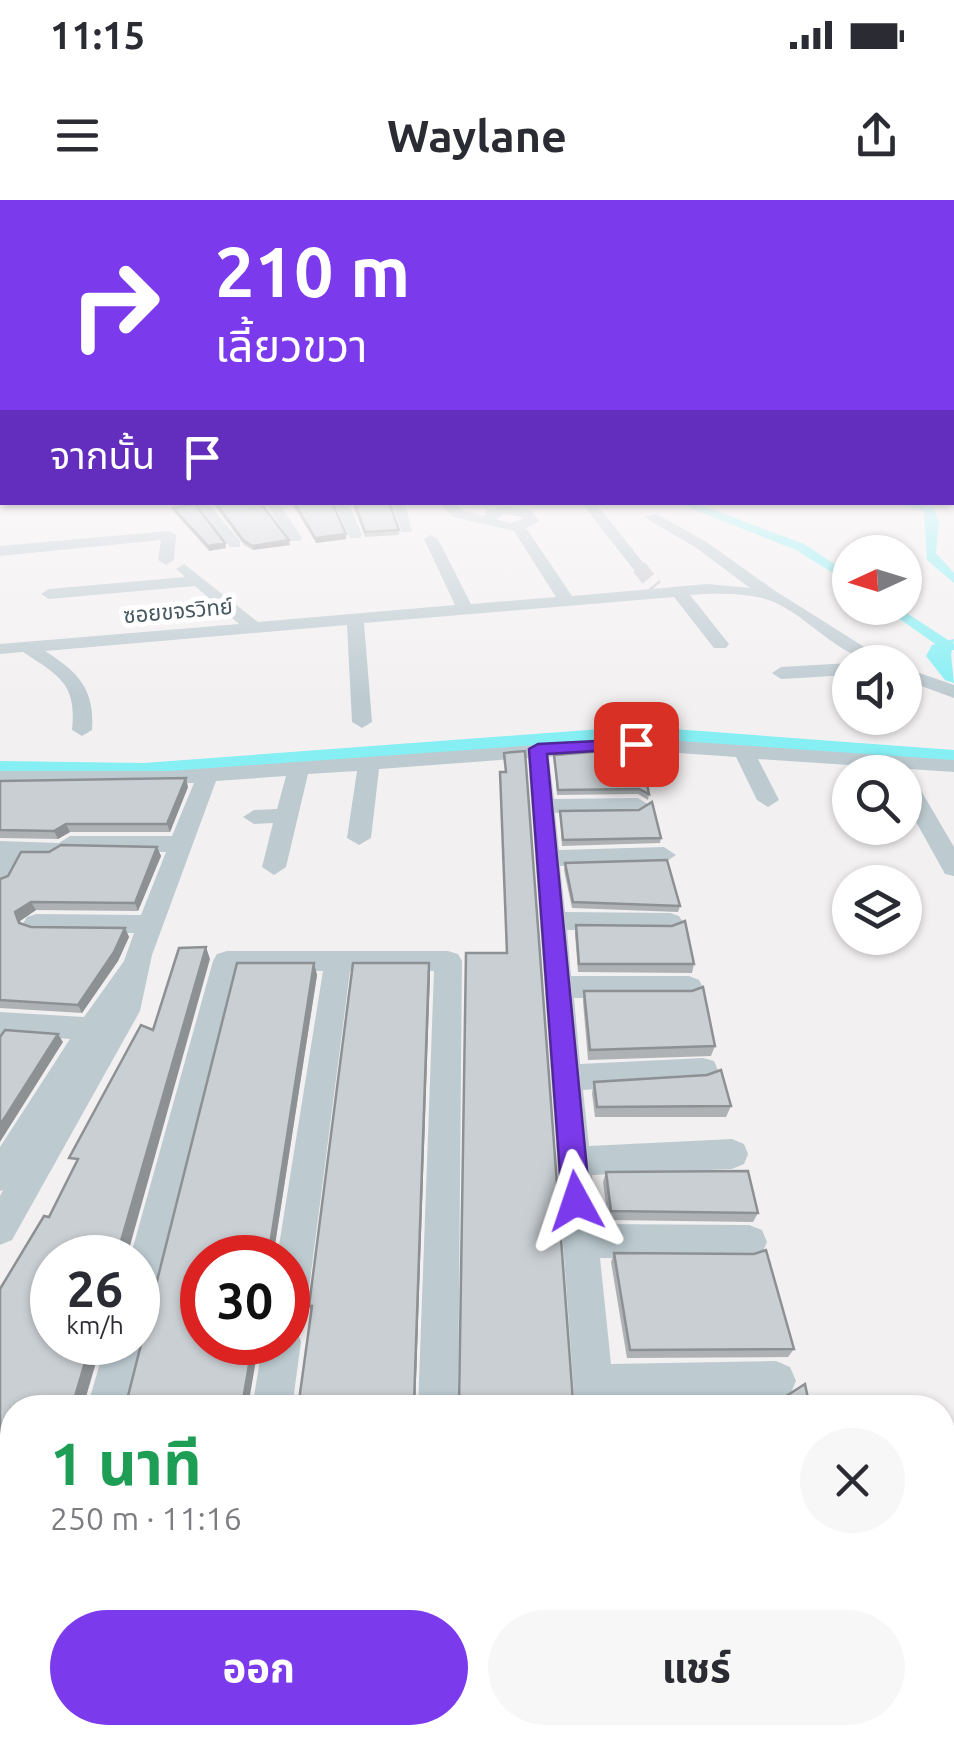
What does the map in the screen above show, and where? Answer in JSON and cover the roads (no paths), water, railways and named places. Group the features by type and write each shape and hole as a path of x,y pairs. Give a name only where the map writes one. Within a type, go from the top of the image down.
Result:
{"street":[{"path":"172,553 174,564 256,628"},
{"path":"437,553 466,611"},
{"path":"542,553 568,602"},
{"path":"628,553 639,567"},
{"path":"713,553 769,594"},
{"path":"48,594 198,581"},
{"name":"ซอยขจรวิทย์","path":"0,649 707,589 769,594 851,645"},
{"path":"665,591 720,644"},
{"path":"355,621 362,722"},
{"path":"838,645 845,641"},
{"path":"27,647 79,683 86,705 82,730"},
{"path":"781,673 832,669"},
{"path":"922,680 954,692"},
{"path":"0,778 116,780 636,744 742,749 832,763"},
{"path":"538,749 594,1395"},
{"path":"742,749 768,800"},
{"path":"359,838 369,762"},
{"path":"922,770 954,766"},
{"path":"274,866 299,767"},
{"path":"0,1228 126,1012 140,956 208,774"},
{"path":"543,806 638,806"},
{"path":"922,812 954,868"},
{"path":"254,817 287,816"},
{"path":"0,877 8,849 183,844"},
{"path":"547,858 664,855"},
{"path":"552,922 670,922"},
{"path":"36,923 153,924"},
{"path":"0,1176 140,956"},
{"path":"154,1235 228,962 448,961 438,1395"},
{"path":"298,1235 338,962"},
{"path":"557,988 689,987"},
{"path":"0,1023 92,1029"},
{"path":"566,1078 703,1070"},
{"path":"573,1161 732,1154"},
{"path":"579,1241 749,1242"},
{"path":"110,1395 118,1365"},
{"path":"274,1395 279,1365"},
{"path":"606,1395 776,1381"}],"waterway":[{"path":"809,553 832,568"},
{"path":"930,553 954,579"},
{"path":"916,625 949,647"},
{"path":"954,646 941,650 938,656 954,675"},
{"path":"0,770 144,772 614,736 660,736 954,759"}],"tunnel":[{"path":"639,567 655,587"}]}
